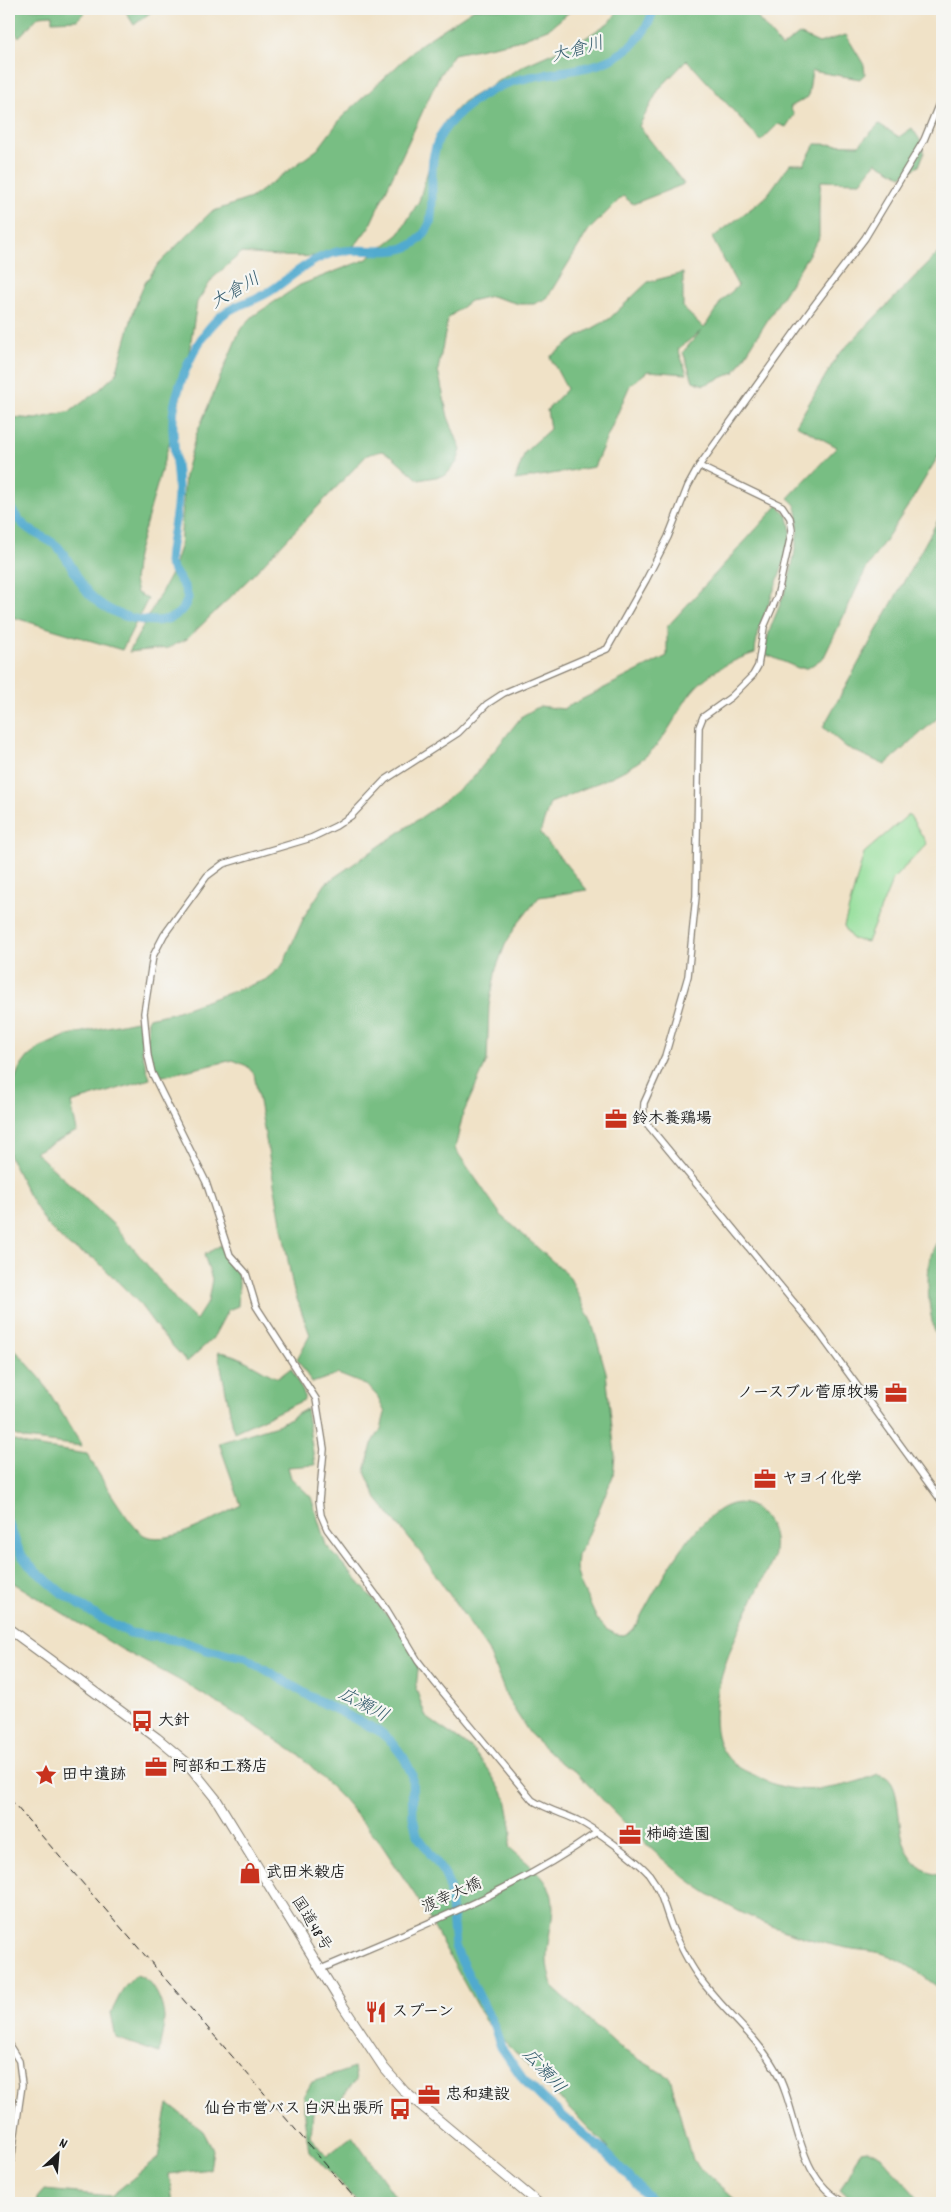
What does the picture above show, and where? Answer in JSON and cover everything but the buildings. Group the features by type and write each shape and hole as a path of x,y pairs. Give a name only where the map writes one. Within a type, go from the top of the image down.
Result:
{"highway":[{"name":"国道48号","path":"9,1629 157,1738 201,1777 216,1798 365,2041 384,2068 405,2092 538,2203"}],"street":[{"path":"845,2203 828,2192 818,2181 805,2155 776,2071 756,2040 710,1992 695,1972 673,1929 661,1894 653,1879 634,1860 578,1821 547,1810 532,1800 436,1684 418,1660 387,1610 327,1529 321,1515 319,1501 324,1449 316,1399 259,1311 246,1273 230,1255 206,1182 152,1073 148,1056 144,1013 157,947 215,868 311,838 336,826 351,816 385,780 458,733 487,704 504,693 607,648 646,580 668,536 688,486 699,466 812,308 866,238 924,140 942,96"},
{"path":"699,466 782,506 790,518 792,530 776,601 764,627 756,671 731,697 704,717 699,727 695,905 688,976 665,1056 644,1103 643,1119 819,1333 942,1502"},
{"name":"渡幸大橋","path":"321,1969 506,1887 550,1863 596,1833"},
{"path":"9,2045 19,2061 22,2085 9,2175"}],"green space":[{"path":"9,9 88,9 77,20 52,21 52,15 39,16 19,37 11,29 9,31"},
{"path":"124,9 155,9 134,25"},
{"path":"474,9 573,9 550,28 517,41 454,54 439,76 369,227 357,243 347,250 318,256 301,257 241,253 213,278 197,302 185,378 170,440 137,555 134,581 137,593 148,599 122,650 9,616 9,417 36,419 71,411 99,390 116,374 134,310 144,284 159,263 211,212 251,198 318,149 342,117 421,44"},
{"path":"619,9 750,9 782,47 799,34 819,43 846,35 864,65 865,74 860,79 812,71 808,97 790,107 794,115 786,127 778,124 761,141 687,60 659,89 639,126 684,184 633,204 623,196 588,231 547,298 534,304 519,304 491,296 470,301 448,318 438,370 448,417 461,450 457,462 446,475 419,480 392,456 382,451 367,455 250,578 187,639 168,648 129,652 172,572 180,547 185,475 196,435 240,330 253,316 300,285 367,259 399,234 419,201 435,146 445,121 463,102 523,66 584,39 611,21"},
{"path":"879,124 899,137 912,128 920,140 924,153 919,166 901,176 876,162 861,182 821,181 819,238 735,372 704,385 693,381 683,352 701,331 678,349 687,374 648,371 630,385 594,467 515,480 525,452 550,429 547,410 567,389 550,357 579,336 609,319 648,282 683,273 683,308 704,328 722,300 738,286 712,238 765,198 790,164 804,164 815,144 859,145"},
{"path":"942,249 942,450 912,500 866,569 824,657 808,668 798,668 765,654 766,644 788,581 796,548 798,514 795,506 788,498 837,447 796,425 838,355"},
{"path":"778,505 788,518 790,531 788,547 762,622 755,653 735,660 716,670 699,684 692,691 658,744 637,763 606,779 550,803 540,833 587,890 539,897 516,926 505,945 496,969 489,1006 487,1061 463,1114 455,1149 501,1215 569,1276 592,1323 606,1372 615,1455 613,1476 585,1543 577,1555 576,1568 580,1583 597,1619 606,1629 615,1634 624,1635 633,1630 668,1569 685,1544 703,1523 722,1508 741,1503 759,1512 764,1517 773,1534 773,1560 726,1661 718,1690 715,1717 719,1742 731,1761 737,1766 774,1784 788,1788 819,1789 835,1787 878,1774 889,1780 895,1791 903,1840 910,1856 922,1868 942,1876 942,1990 899,1960 876,1952 835,1946 787,1932 753,1918 701,1889 657,1854 576,1772 562,1764 530,1734 508,1700 488,1650 420,1552 377,1499 365,1472 372,1444 381,1429 385,1413 378,1397 368,1386 338,1374 312,1383 297,1359 310,1335 293,1288 254,1074 247,1066 233,1060 159,1077 147,1051 148,1018 172,1013 265,980 282,966 305,915 326,883 436,807 472,779 522,716 540,706 563,709 667,656 667,627"},
{"path":"942,513 942,714 885,765 846,747 823,727"},
{"path":"909,814 927,844 893,879 867,942 852,939 844,926 864,853"},
{"path":"141,1020 142,1052 150,1079 71,1103 77,1131 35,1152 115,1226 180,1305 196,1320 208,1301 212,1279 204,1255 221,1245 227,1262 236,1268 239,1282 238,1306 228,1310 213,1338 187,1362 161,1333 138,1302 95,1259 70,1247 47,1225 28,1194 9,1155 9,1095 19,1069 28,1057 41,1047 68,1035"},
{"path":"942,1237 942,1348 933,1326 929,1305 928,1279 931,1254"},
{"path":"9,1343 41,1379 82,1446 25,1439 9,1433"},
{"path":"218,1352 233,1355 278,1378 291,1368 304,1394 304,1400 234,1432"},
{"path":"306,1409 315,1465 288,1467 291,1478 311,1497 326,1545 410,1641 418,1669 416,1689 426,1717 471,1748 489,1771 506,1798 512,1831 509,1847 540,1875 551,1894 553,1912 547,1959 554,1989 622,2049 670,2078 692,2160 740,2203 654,2203 602,2142 485,2021 421,1904 381,1844 344,1800 303,1758 254,1725 179,1680 121,1649 9,1580 9,1439 26,1445 87,1454 123,1512 140,1532 146,1536 157,1538 169,1537 195,1528 241,1505 219,1443 280,1424"},
{"path":"136,1975 142,1977 152,1986 162,2005 164,2022 159,2053 116,2038 111,2013 123,1989"},
{"path":"354,2068 356,2080 336,2105 313,2112 311,2137 327,2156 352,2136 400,2203 359,2203 309,2151 304,2116 304,2096 312,2082"},
{"path":"168,2104 203,2131 213,2150 210,2169 169,2174 173,2203 38,2203 37,2198 44,2190 111,2196 158,2158"},
{"path":"867,2149 881,2156 922,2203 868,2204 848,2197 840,2191 861,2150"}],"waterway":[{"name":"大倉川","path":"9,506 26,527 58,547 90,594 106,608 135,619 156,621 172,618 180,612 188,598 185,588 169,563 178,492 173,433 174,410 179,387 188,363 208,330 225,313 267,293 316,259 333,253 361,250 388,251 412,245 422,237 430,223 432,212 432,166 437,144 442,133 463,109 492,90 511,82 528,77 580,69 597,65 613,58 627,49 640,36 650,20 653,9"},
{"name":"広瀬川","path":"9,1524 20,1553 29,1565 63,1594 97,1616 130,1633 182,1641 207,1650 246,1658 311,1697 379,1731 392,1742 404,1758 412,1774 413,1817 417,1835 444,1873 449,1885 455,1946 494,2026 501,2047 523,2079 609,2156 654,2203"}],"railway":[{"path":"9,1798 359,2203"}],"place":[{"name":"鈴木養鶏場","path":"616,1119"},
{"name":"ノースブル菅原牧場","path":"896,1393"},
{"name":"ヤヨイ化学","path":"765,1479"},
{"name":"大針","path":"142,1721"},
{"name":"阿部和工務店","path":"156,1767"},
{"name":"田中遺跡","path":"46,1775"},
{"name":"柿崎造園","path":"630,1835"},
{"name":"武田米穀店","path":"250,1873"},
{"name":"スプーン","path":"376,2012"},
{"name":"忠和建設","path":"429,2095"},
{"name":"仙台市営バス 白沢出張所","path":"400,2109"}]}
